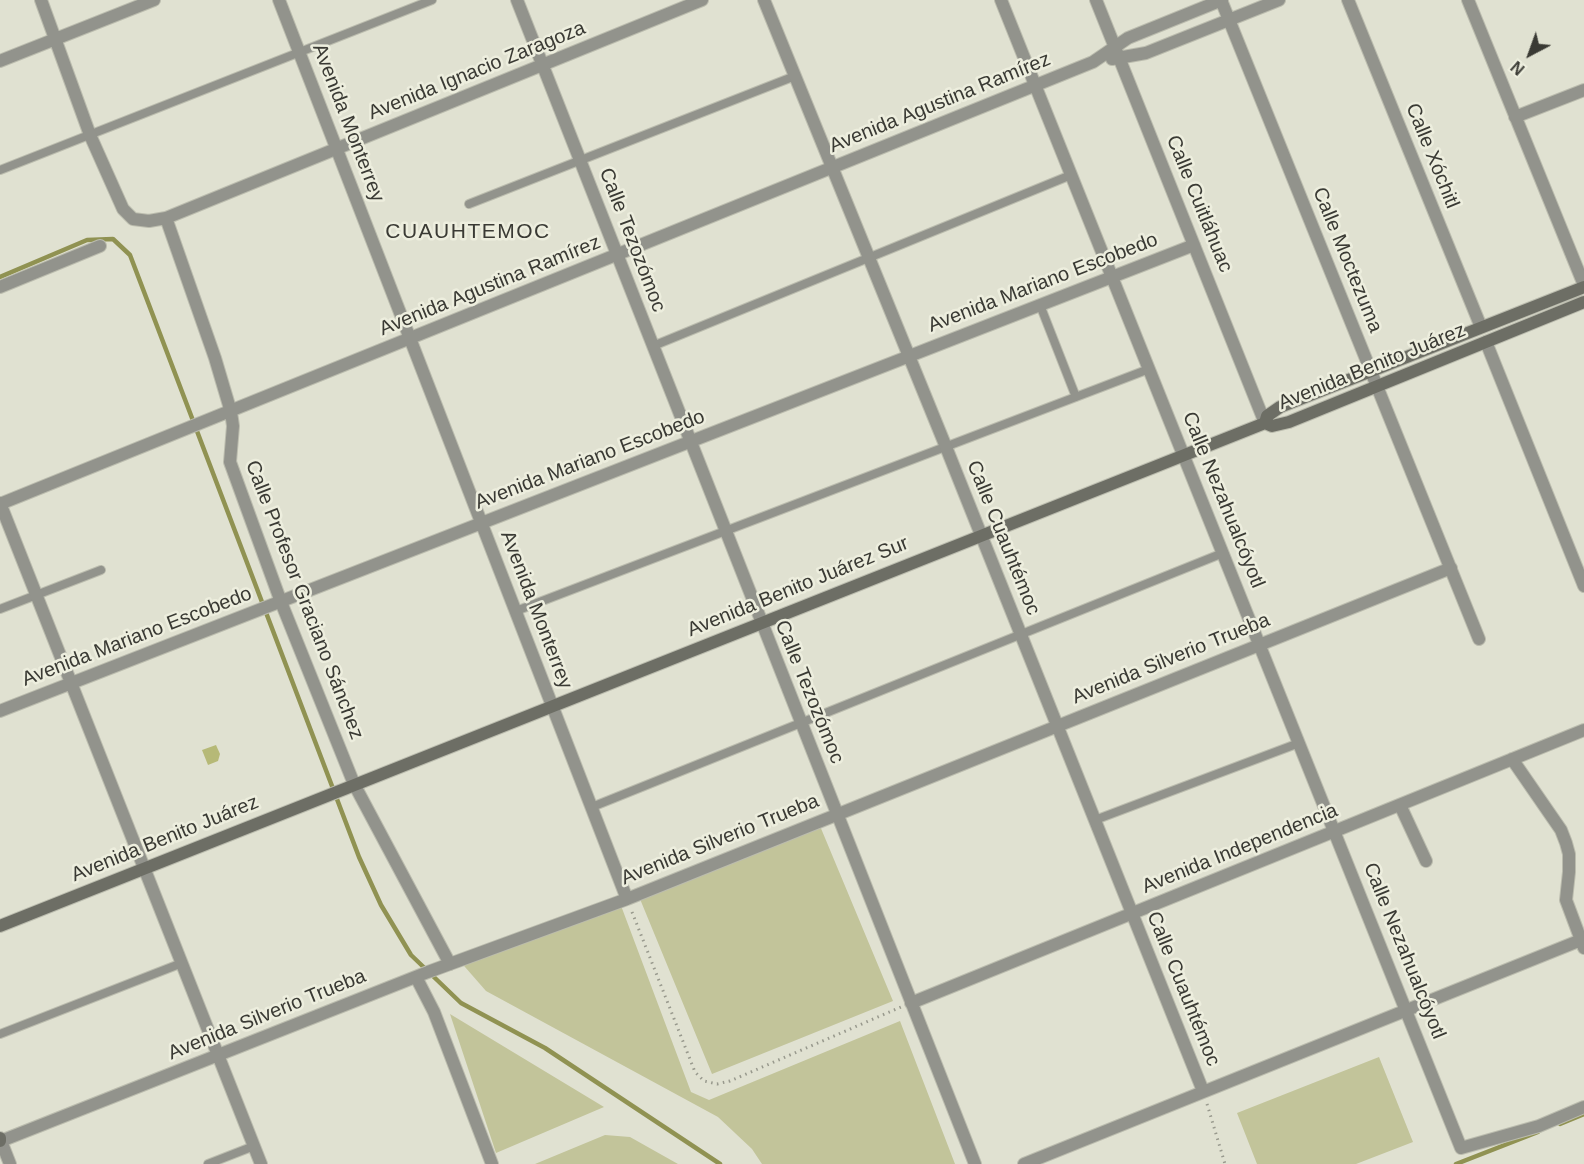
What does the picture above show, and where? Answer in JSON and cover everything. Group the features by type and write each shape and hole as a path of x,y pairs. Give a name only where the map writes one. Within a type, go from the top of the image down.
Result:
{"street":[{"path":"40,0 90,135 123,209 133,219 149,221 166,218"},
{"path":"0,61 154,0"},
{"name":"Avenida Monterrey","path":"279,0 627,899"},
{"name":"Calle Tezozómoc","path":"516,0 975,1164"},
{"name":"Avenida Ignacio Zaragoza","path":"166,218 702,0"},
{"name":"Calle Cuauhtémoc","path":"764,0 946,447 1203,1091"},
{"name":"Calle Nezahualcóyotl","path":"1001,0 1461,1148 1539,1126 1584,1107"},
{"name":"Calle Cuitláhuac","path":"1096,0 1265,423"},
{"name":"Avenida Agustina Ramírez","path":"1118,53 1138,33 1222,0"},
{"name":"Calle Moctezuma","path":"1222,0 1479,639"},
{"name":"Avenida Agustina Ramírez","path":"0,504 1093,62 1118,53 1146,53 1279,0"},
{"name":"Calle Xóchitl","path":"1348,0 1481,327"},
{"path":"1468,0 1584,286"},
{"path":"1515,117 1584,90"},
{"name":"Calle Profesor Graciano Sánchez","path":"166,218 215,358 225,414 233,426 230,462 349,786 450,964"},
{"name":"Avenida Mariano Escobedo","path":"0,711 1194,245"},
{"path":"0,287 100,246"},
{"name":"Avenida Benito Juárez","path":"1584,286 1280,407 1267,416 1265,423 1280,426 1584,302"},
{"path":"1486,342 1584,586"},
{"name":"Avenida Benito Juárez Sur","path":"349,786 1265,423"},
{"path":"0,504 261,1164"},
{"name":"Avenida Silverio Trueba","path":"0,1140 416,976 627,899 1451,568"},
{"name":"Avenida Independencia","path":"911,1003 1584,730"},
{"path":"1024,1164 1407,1010 1583,944 1566,900 1569,854 1566,843 1561,830 1512,759"},
{"name":"Avenida Benito Juárez","path":"0,926 349,786"},
{"path":"1400,805 1426,861"},
{"path":"416,976 434,1012 492,1164"},
{"path":"0,1140 10,1164"}],"lane":[{"path":"0,170 432,0"},
{"path":"469,204 795,75"},
{"path":"653,346 1071,175"},
{"path":"1040,305 1077,397"},
{"path":"516,611 1149,369"},
{"path":"592,807 1223,554"},
{"path":"0,609 101,570"},
{"path":"1095,820 1299,743"},
{"path":"0,1034 182,963"},
{"path":"208,1164 254,1146"}],"path":[{"path":"627,899 695,1072 704,1081 717,1084 730,1081 911,1003"},
{"path":"1203,1091 1225,1164"}],"green space":[{"path":"820,826 893,1001 712,1074 640,899"},
{"path":"620,903 691,1092 709,1100 900,1021 955,1164 762,1164 752,1149 718,1117 486,991 458,959"},
{"path":"450,1014 604,1107 496,1153"},
{"path":"1379,1057 1413,1142 1356,1164 1257,1164 1237,1113"},
{"path":"605,1135 630,1137 678,1164 535,1164"}],"building":[{"path":"216,745 220,754 218,761 208,765 202,750"}],"waterway":[{"path":"0,277 87,240 113,239 130,255 359,857 381,905 411,955 461,1003 545,1048 720,1164"},
{"path":"1560,1124 1584,1114"},
{"path":"1456,1164 1538,1132"}],"district":[{"name":"CUAUHTEMOC","path":"468,232"}]}
